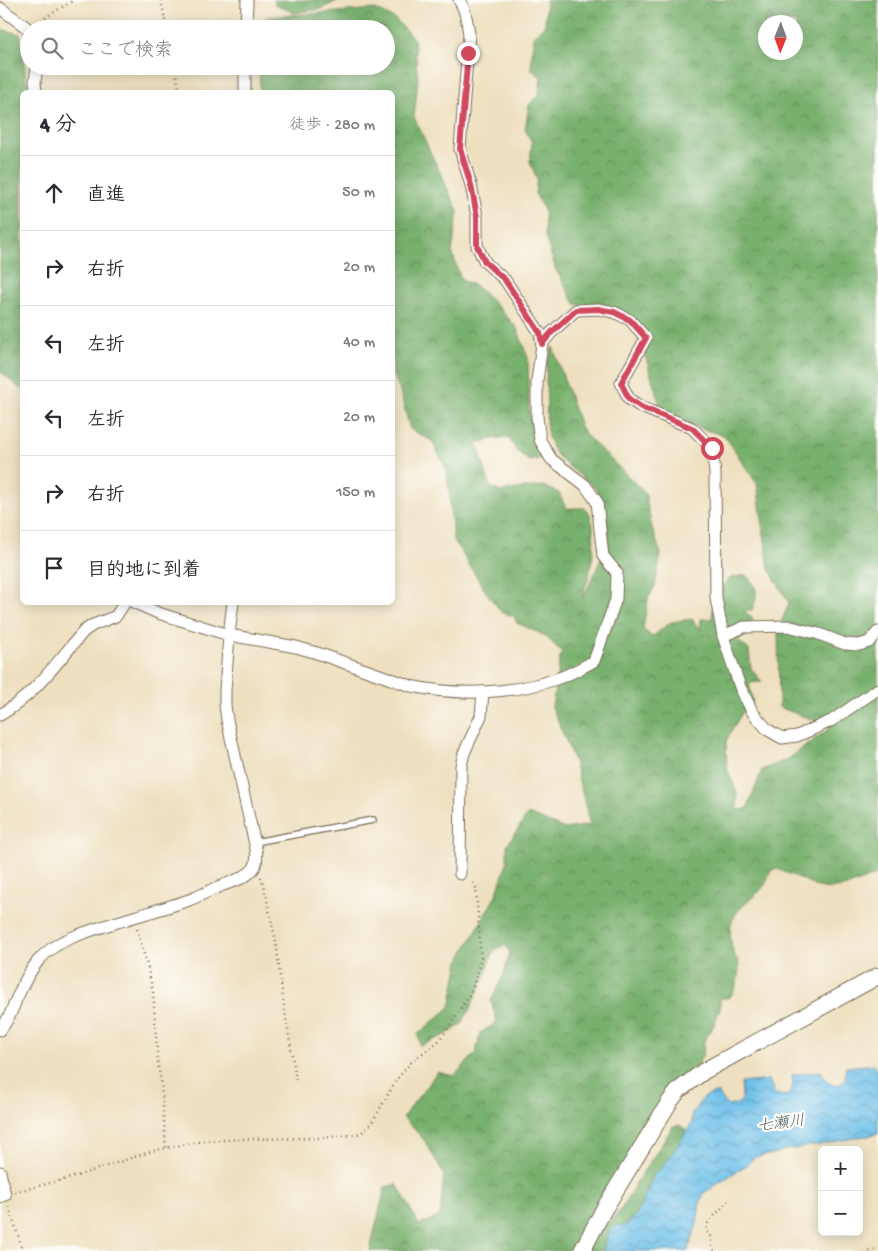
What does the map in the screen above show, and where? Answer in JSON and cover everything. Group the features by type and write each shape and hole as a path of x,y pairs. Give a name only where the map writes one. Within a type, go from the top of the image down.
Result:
{"street":[{"path":"246,20 247,0"},
{"path":"140,605 158,613 229,635 296,647 410,686 432,690 483,692 520,688 542,684 562,677 594,661 616,599 617,573 602,556 597,502 585,485 551,459 540,440 537,417 537,381 542,344 540,333 505,280 485,262 477,246 477,217 471,185 460,149 469,34 467,18 463,5 459,0"},
{"path":"0,8 20,22"},
{"path":"36,75 36,90"},
{"path":"245,75 246,90"},
{"path":"542,344 576,310 598,309 614,312 630,320 646,338 621,383 629,399 641,407 692,428 712,448 716,473 716,598 723,636 740,688 753,714 768,730 782,738 797,736 831,721 878,689"},
{"path":"0,715 11,709 44,680 84,631 93,625 116,616 123,605"},
{"path":"0,1030 8,1019 31,969 47,951 59,943 72,937 202,895 240,878 254,868 257,855 255,842 225,705 232,605"},
{"path":"723,636 744,627 788,626 819,634 845,644 859,646 869,642 878,632"},
{"path":"460,874 461,766 464,753 481,716 483,692"},
{"path":"582,1251 604,1209 647,1137 670,1100 679,1090 704,1071 878,976"},
{"path":"0,1172 3,1196"}],"lane":[{"path":"255,842 372,820"}],"path":[{"path":"44,20 74,0"},
{"path":"162,0 165,20"},
{"path":"176,75 180,90"},
{"path":"254,868 262,879 276,942 296,1080"},
{"path":"23,1251 3,1196 70,1178 156,1150 202,1141 352,1136 368,1128 397,1079 413,1060 438,1042 472,990 481,958 476,888 469,875 460,874"},
{"path":"134,917 153,992 166,1148"},
{"path":"714,1251 712,1237 706,1228 707,1224 728,1201"},
{"path":"869,1251 878,1249"}],"green space":[{"path":"274,0 339,0 321,9 294,13 275,4"},
{"path":"546,0 878,0 878,874 849,886 828,889 814,886 804,880 774,869 771,871 766,884 733,918 730,931 732,947 739,965 734,991 729,998 720,998 720,1009 713,1027 704,1041 703,1054 699,1062 689,1074 608,1212 606,1225 620,1210 673,1126 679,1125 686,1129 676,1157 654,1175 638,1213 627,1225 619,1226 608,1234 603,1251 370,1251 385,1187 397,1184 419,1225 440,1216 444,1174 424,1140 403,1117 437,1072 454,1076 476,1053 480,1033 497,1022 491,1001 504,974 510,952 505,945 494,950 483,980 461,1025 447,1034 420,1046 418,1034 450,1007 459,961 496,895 507,863 507,845 528,814 565,829 590,825 574,761 552,707 562,652 544,635 517,623 514,616 502,613 486,592 453,539 447,471 432,441 410,429 395,380 395,90 260,89 259,75 395,75 395,20 266,20 267,17 376,9 395,19 414,39 418,80 414,117 458,211 452,252 461,280 475,285 517,328 528,358 529,412 535,440 543,458 529,461 517,451 508,437 477,443 490,486 500,492 543,486 559,493 566,508 585,508 592,521 594,542 592,563 583,598 605,550 608,531 603,504 597,490 565,464 554,452 548,437 546,424 547,362 553,347 580,426 587,436 645,493 652,528 661,554 655,586 648,599 643,629 652,637 671,622 692,619 700,630 701,619 712,619 717,592 730,578 746,575 753,584 756,595 752,610 743,610 753,618 747,636 737,640 749,650 751,668 762,682 749,683 753,703 742,713 726,741 727,769 737,793 737,810 747,809 762,770 788,759 831,727 779,707 778,630 789,603 769,569 757,484 725,436 663,416 641,341 619,312 575,304 556,270 545,236 544,210 535,193 537,179 530,162 532,142 525,130 529,105 539,94 541,77 531,69 533,36 545,25"},
{"path":"0,29 20,34 20,75 26,75 28,90 20,90 20,388 0,371"}],"water":[{"name":"七瀬川","path":"874,1064 878,1071 878,1133 755,1157 704,1193 688,1251 603,1251 608,1234 613,1226 627,1225 638,1213 654,1175 666,1163 692,1123 692,1114 706,1096 718,1092 728,1106 739,1103 742,1099 741,1083 769,1080 775,1094 785,1096 791,1093 792,1075 821,1071 826,1080 832,1085 841,1084 845,1079 846,1067"}],"route":[{"path":"468,53 460,149 471,185 477,217 477,246 485,262 505,280 540,333 542,344 576,310 598,309 614,312 630,320 646,338 621,383 629,399 641,407 692,428 712,448"}]}
